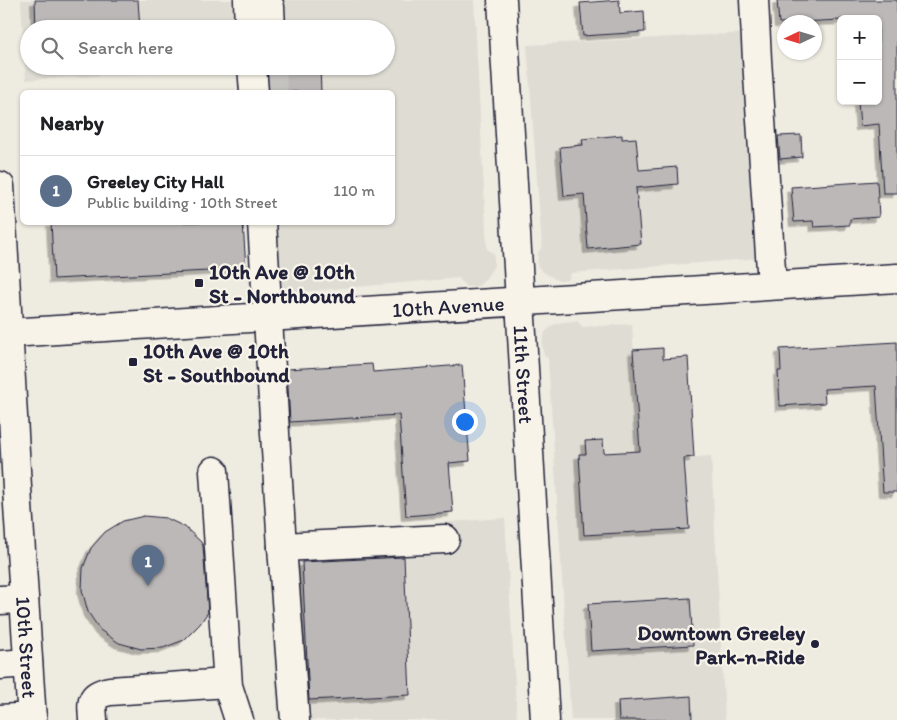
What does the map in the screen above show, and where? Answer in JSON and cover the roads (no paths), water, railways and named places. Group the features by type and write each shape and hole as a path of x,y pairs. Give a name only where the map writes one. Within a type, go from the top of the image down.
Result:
{"street":[{"name":"11th Street","path":"502,0 545,720"},
{"path":"754,0 772,285"},
{"path":"253,75 254,90"},
{"name":"10th Street","path":"0,186 12,599 28,663 32,719"},
{"path":"262,225 282,547 295,720"},
{"name":"10th Avenue","path":"5,334 897,278"},
{"path":"214,471 227,683 239,720"},
{"path":"282,547 444,539"},
{"path":"0,665 28,663"},
{"path":"93,720 92,703 94,697 100,693 227,683"},
{"path":"0,719 32,719"}],"tunnel":[{"path":"272,75 273,90"}],"place":[{"name":"10th Ave @ 10th St - Northbound","path":"199,283"},
{"name":"10th Ave @ 10th St - Southbound","path":"133,362"},
{"name":"Greeley City Hall","path":"148,586"},
{"name":"Downtown Greeley Park-n-Ride","path":"815,644"}]}
